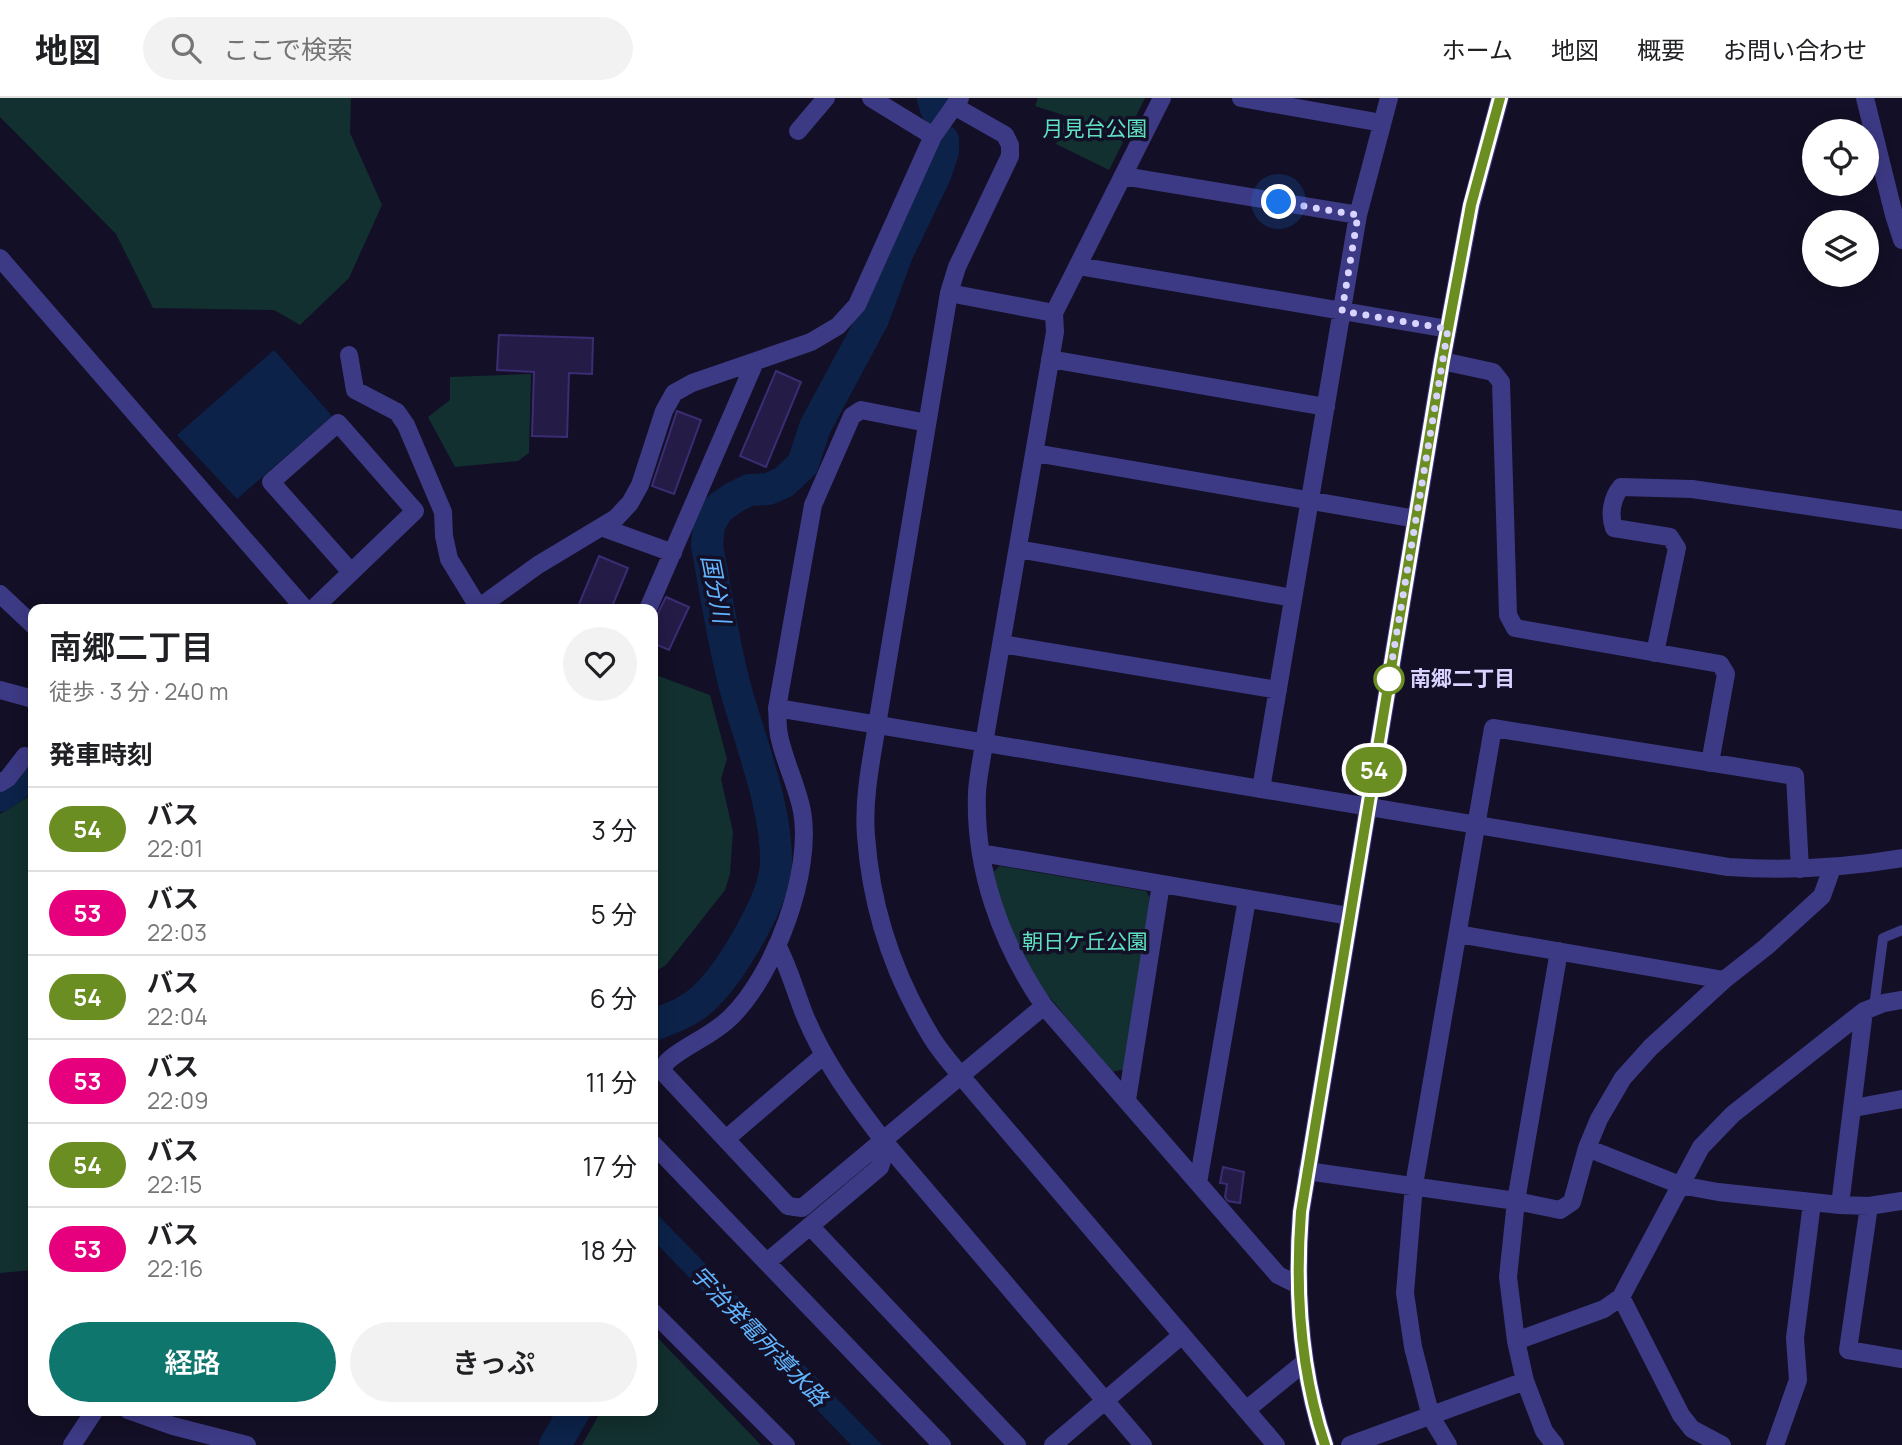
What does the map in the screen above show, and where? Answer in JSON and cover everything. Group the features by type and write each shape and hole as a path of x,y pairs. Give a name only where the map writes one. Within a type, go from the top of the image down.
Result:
{"street":[{"path":"798,131 826,98"},
{"path":"871,98 933,136"},
{"path":"1162,98 1054,313 1055,332 984,743 977,790 977,824 994,907 1009,948 1044,1006 1278,1275 1297,1285"},
{"path":"1241,98 1382,123"},
{"path":"1261,789 1358,215 1389,98"},
{"path":"1325,1445 1306,1362 1297,1285 1301,1212 1442,361 1471,205 1500,98"},
{"path":"1865,98 1898,215 1902,240"},
{"path":"484,604 538,565 616,517 630,503 640,485 664,411 674,393 692,383 810,342 838,326 856,305 933,136 957,102 1005,135 1010,145 1010,156 957,267 949,293 869,774 866,835 874,891 884,934 909,997 930,1036 961,1076 1276,1445"},
{"path":"1123,176 1358,215"},
{"path":"0,258 301,604"},
{"path":"1078,266 1448,329"},
{"path":"949,293 1054,313"},
{"path":"349,355 355,390 397,412 406,425 443,512 449,559 476,604"},
{"path":"1050,359 1326,407"},
{"path":"1442,361 1493,372 1501,382 1508,615 1515,628 1720,664 1726,674 1710,762"},
{"path":"650,604 755,362"},
{"path":"927,423 862,410 852,416 813,505 777,708 779,734 802,813 803,861 791,910 777,945 754,987 733,1016 703,1039 670,1058 664,1065 663,1072 788,1206 802,1208 1044,1006"},
{"path":"318,604 415,511 338,423 271,482 351,572"},
{"path":"1035,453 1416,519"},
{"path":"1655,653 1677,548 1671,537 1614,528 1611,519 1615,495 1621,487 1692,489 1902,520"},
{"path":"601,527 673,553"},
{"path":"1018,549 1293,598"},
{"path":"0,594 28,620"},
{"path":"1002,644 1278,690"},
{"path":"0,690 28,698"},
{"path":"777,708 1728,867 1832,868 1902,858"},
{"path":"1448,1445 1431,1417 1413,1347 1405,1293 1415,1185 1493,728 1795,776 1800,869"},
{"path":"0,783 8,778 25,756"},
{"path":"981,853 1349,916"},
{"path":"1307,1171 1415,1185 1560,1210 1572,1202 1587,1148 1599,1119 1623,1078 1724,980 1766,947 1822,896 1832,868"},
{"path":"1127,1100 1161,884"},
{"path":"1198,1183 1247,899"},
{"path":"1458,934 1724,980"},
{"path":"777,945 791,971 805,1015 824,1055 851,1099 1143,1445"},
{"path":"1555,1445 1544,1431 1525,1381 1516,1341 1508,1277 1516,1201 1559,951"},
{"path":"1516,1341 1604,1310 1621,1297 1701,1147 1733,1114 1869,1009 1902,1000"},
{"path":"1840,1205 1869,1009"},
{"path":"726,1139 824,1055"},
{"path":"1854,1108 1902,1099"},
{"path":"766,1262 880,1167 884,1154 883,1140"},
{"path":"1587,1148 1680,1185 1718,1192 1840,1205 1868,1206 1902,1202"},
{"path":"658,1149 942,1445"},
{"path":"1775,1445 1798,1380 1795,1338 1812,1203"},
{"path":"1868,1206 1848,1350 1902,1359"},
{"path":"810,1226 1017,1445"},
{"path":"1621,1297 1681,1415 1692,1429 1718,1444"},
{"path":"658,1316 786,1445"},
{"path":"1053,1445 1182,1335"},
{"path":"1245,1410 1306,1362"},
{"path":"1350,1445 1525,1381"},
{"path":"72,1445 91,1416"},
{"path":"145,1416 247,1445"}],"lane":[{"path":"1869,1009 1883,938 1902,930"}],"green space":[{"path":"0,98 351,98 350,133 382,205 349,278 300,325 274,310 153,308 116,234 0,117"},
{"name":"月見台公園","path":"1038,98 1145,98 1109,170 1056,144 1066,116 1035,106"},
{"path":"531,374 529,453 518,461 455,467 428,417 450,400 450,377"},
{"path":"658,676 710,695 727,759 721,779 733,832 730,874 725,890 666,965 658,970"},
{"path":"28,797 28,1270 0,1273 0,814"},
{"name":"朝日ケ丘公園","path":"1000,866 1146,891 1152,901 1125,1069 1112,1072 1041,987 1020,955 990,875"},
{"path":"658,1338 761,1445 582,1445 598,1416 658,1416"}],"water":[{"path":"274,350 332,416 237,499 177,435"},
{"name":"宇治発電所導水路","path":"658,1215 882,1445 851,1445 658,1245"}],"building":[{"path":"499,335 593,338 592,374 569,373 567,437 532,436 534,372 497,370"},
{"path":"776,371 801,382 766,467 740,456"},
{"path":"677,411 701,420 674,494 652,486"},
{"path":"599,556 628,568 613,604 579,604"},
{"path":"666,597 689,607 669,650 658,645 658,613"},
{"path":"1223,1167 1244,1172 1240,1203 1228,1201 1225,1197 1227,1184 1220,1183"}],"waterway":[{"name":"国分川","path":"933,98 936,109"},
{"name":"国分川","path":"658,1023 692,1007 715,986 738,954 760,915 774,878 776,863 772,820 762,775 735,687 723,635 707,546 709,525 718,509 733,498 749,490 768,489 784,482 803,464 815,427 873,319 897,254 936,173 943,151 943,140"},
{"path":"0,796 16,785 28,771"},
{"name":"国分川","path":"555,1445 572,1416"}],"bus line":[{"name":"54","path":"1325,1445 1310,1384 1300,1322 1297,1285 1301,1212 1442,361 1471,205 1500,98"}],"place":[{"name":"南郷二丁目","path":"1389,679"}],"route":[{"path":"1279,202 1358,215 1342,311 1448,329 1389,679"}]}
